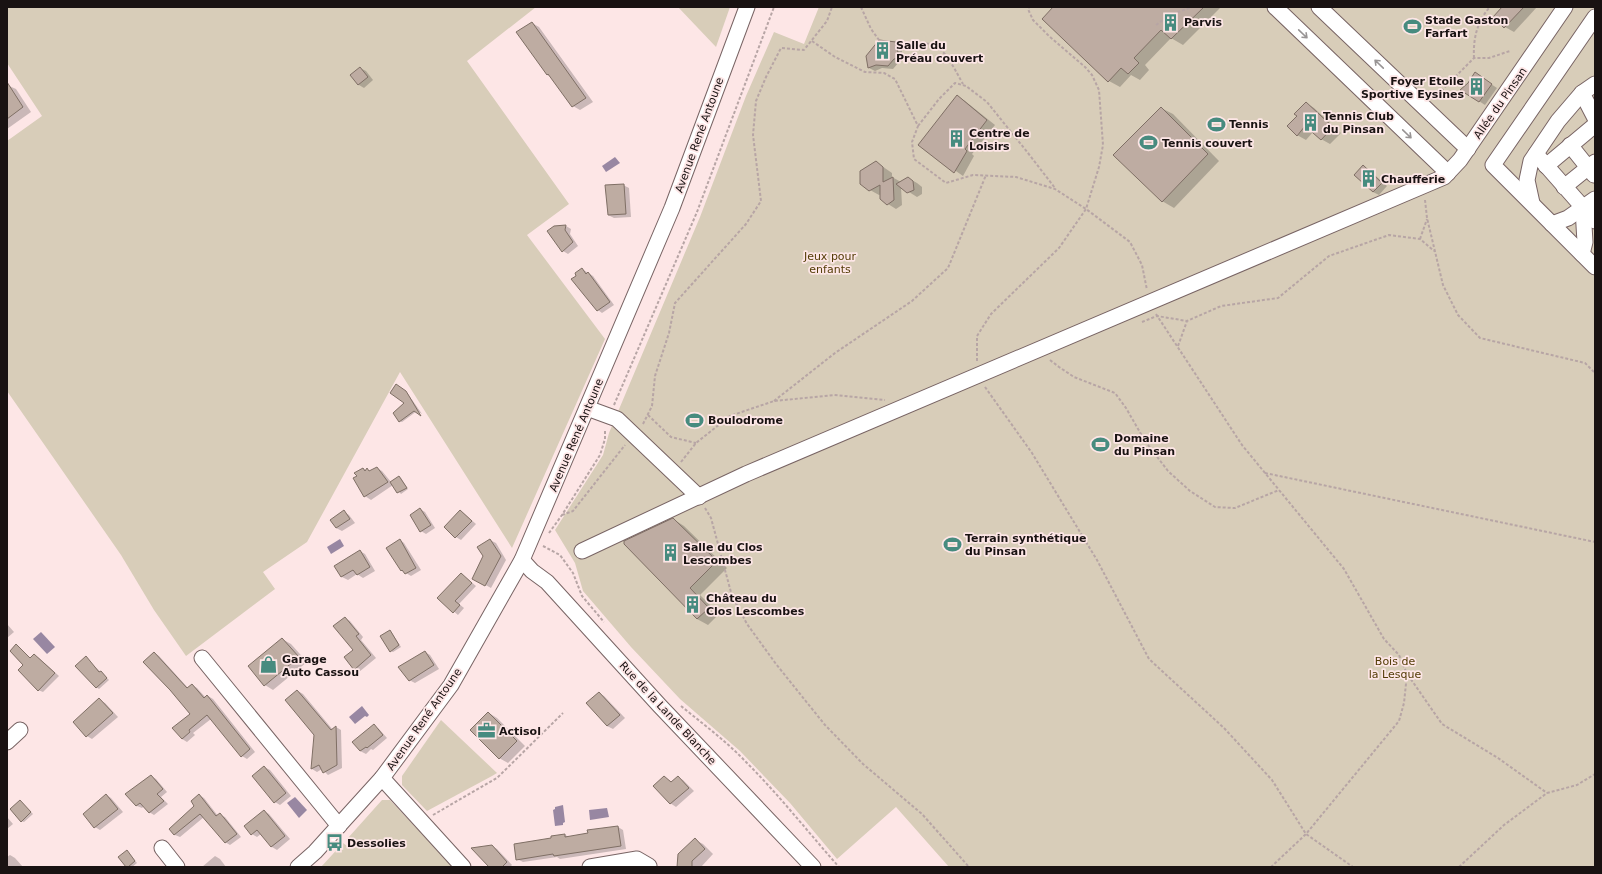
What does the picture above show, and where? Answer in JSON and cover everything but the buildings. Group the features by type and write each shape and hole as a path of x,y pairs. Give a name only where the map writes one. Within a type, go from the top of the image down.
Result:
{"street":[{"name":"Avenue René Antoune","path":"298,867 339,826 382,778 451,685 522,560 672,208 747,7"},
{"path":"1275,7 1448,173"},
{"path":"1319,7 1468,149"},
{"name":"Allée du Pinsan","path":"582,551 746,474 906,406 977,376 1154,309 1444,177 1468,149 1565,7"},
{"path":"1595,17 1494,165 1595,267"},
{"path":"1532,203 1527,180 1531,160 1558,121 1582,93 1595,84"},
{"path":"1582,93 1595,118"},
{"path":"1546,166 1595,125"},
{"path":"1564,187 1593,168 1570,146"},
{"path":"1536,154 1595,221"},
{"path":"1552,224 1568,218 1583,209 1595,199"},
{"path":"1582,254 1585,242 1583,209"},
{"path":"587,408 617,419 699,496"},
{"name":"Rue de la Lande Blanche","path":"522,560 532,571 547,582 659,705 813,867"},
{"path":"202,658 339,826"},
{"path":"7,742 20,730"},
{"path":"382,778 463,867"},
{"path":"162,848 177,867"},
{"path":"590,867 637,859 649,866"}],"path":[{"path":"545,539 600,455 605,439 606,424 609,416 697,212 774,7"},
{"path":"562,515 573,511 633,434 639,432 652,406 655,376 669,333 675,303 746,224 761,201 753,135 756,102 766,77 781,48 804,50 827,21 832,7"},
{"path":"861,7 871,28 879,40"},
{"path":"1029,7 1028,9 1033,20 1092,75 1099,90 1103,145 1099,167 1086,209 1059,248 991,314 977,336 977,376 1032,453 1089,546 1149,659 1224,728 1272,780 1306,834 1353,867"},
{"path":"1156,25 1170,15 1192,7"},
{"path":"1436,96 1474,58 1476,33 1481,19 1490,7"},
{"path":"812,41 835,57 865,72 884,73 895,79 918,126"},
{"path":"896,46 926,44 934,45 939,48 964,85 987,102 1056,189"},
{"path":"1474,58 1489,58 1510,50"},
{"path":"964,85 955,83 918,126 912,142 914,159 946,183 973,175 1016,177 1056,189 1086,209 1130,242 1142,265 1154,309 1178,347 1242,445 1344,569 1384,639 1399,655 1407,674 1442,724 1498,758 1547,793"},
{"path":"774,401 835,353 912,301 948,268 986,176"},
{"path":"1422,187 1427,218 1443,285 1458,315 1480,338 1585,364 1595,373"},
{"path":"1420,238 1427,218"},
{"path":"1154,309 1187,321 1221,306 1278,298 1329,256 1389,236 1420,238 1434,250"},
{"path":"1178,347 1187,321"},
{"path":"1049,359 1059,368 1074,377 1115,393 1126,408 1145,442 1168,471 1190,491 1215,507 1235,508 1278,490"},
{"path":"673,472 696,442 730,416 774,401 834,395 880,399 906,406"},
{"path":"648,415 671,437 696,442"},
{"path":"1265,474 1595,542"},
{"path":"699,496 711,518 732,596 747,624 772,659 824,725 863,764 922,814 970,867"},
{"path":"540,545 560,555 573,573 582,596 606,625"},
{"path":"1271,867 1306,834 1399,721 1404,703 1407,674"},
{"path":"676,703 712,730 745,761 793,813 839,867"},
{"path":"422,821 497,778 563,713"},
{"path":"1459,867 1504,825 1547,793 1577,785 1595,774"}],"green space":[{"path":"7,7 536,7 467,61 569,204 527,235 605,339 512,548 400,372 307,542 263,572 275,589 186,656 154,610 121,555 7,391 7,141 42,116 7,63"},
{"path":"678,7 730,7 716,47"},
{"name":"Domaine du Pinsan","path":"819,7 1595,7 1595,867 949,867 896,807 837,859 790,803 740,751 680,699 631,647 583,591 575,563 555,530 603,455 609,433 700,217 746,96 774,32 804,44"},
{"path":"441,720 497,773 427,811 402,785 402,776"},
{"path":"382,800 390,800 453,867 321,867 343,843 347,846 351,841 348,838"}],"shaded area":[{"path":"615,157 620,163 606,172 602,166"},
{"path":"340,539 344,546 331,554 327,547"},
{"path":"41,632 55,647 47,654 33,639"},
{"path":"362,706 369,715 367,717 365,716 355,724 349,717"},
{"path":"295,797 307,810 299,818 287,803"},
{"path":"563,805 565,822 563,825 555,826 553,810 555,807"},
{"path":"607,808 609,817 590,820 589,810"}],"place":[{"name":"Parvis","path":"1171,22"},
{"name":"Stade Gaston Farfart","path":"1412,26"},
{"name":"Salle du Préau couvert","path":"883,51"},
{"name":"Foyer Etoile Sportive Eysines","path":"1477,87"},
{"name":"Tennis Club du Pinsan","path":"1310,122"},
{"name":"Tennis","path":"1216,124"},
{"name":"Centre de Loisirs","path":"956,139"},
{"name":"Tennis couvert","path":"1149,143"},
{"name":"Chaufferie","path":"1368,179"},
{"name":"Boulodrome","path":"695,420"},
{"name":"Domaine du Pinsan","path":"1101,444"},
{"name":"Terrain synthétique du Pinsan","path":"952,544"},
{"name":"Salle du Clos Lescombes","path":"670,553"},
{"name":"Château du Clos Lescombes","path":"693,604"},
{"name":"Garage Auto Cassou","path":"269,665"},
{"name":"Actisol","path":"486,731"},
{"name":"Dessolies","path":"334,843"}],"park label":[{"name":"Jeux pour enfants","path":"830,262"},
{"name":"Bois de la Lesque","path":"1395,667"}]}
